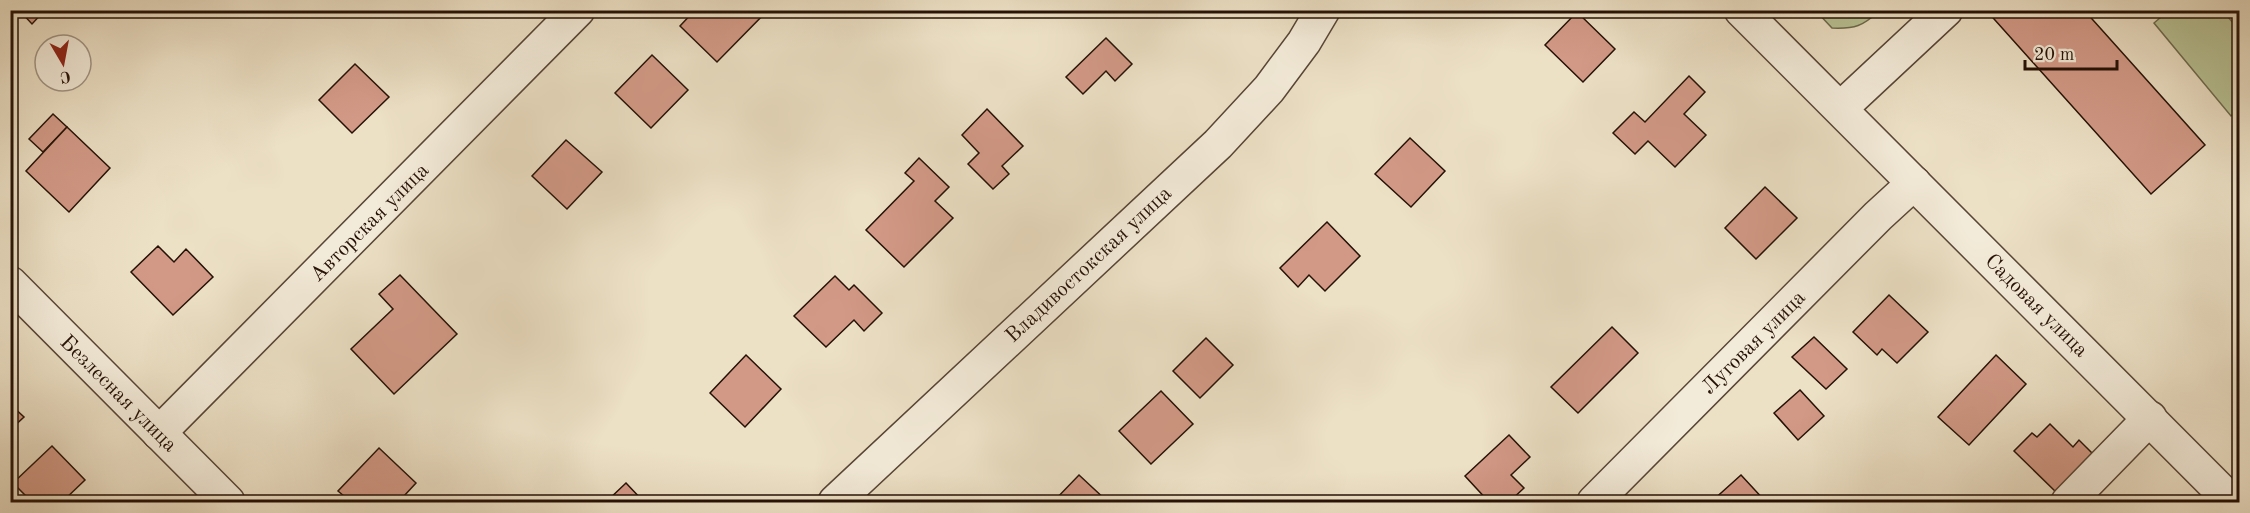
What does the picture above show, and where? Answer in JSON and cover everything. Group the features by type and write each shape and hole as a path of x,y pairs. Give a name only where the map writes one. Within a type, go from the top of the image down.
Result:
{"street":[{"name":"Авторская улица","path":"159,434 578,10"},
{"name":"Владивостокская улица","path":"835,502 1218,144 1269,89 1304,42 1323,10"},
{"name":"Садовая улица","path":"1741,10 2232,502"},
{"path":"1841,108 1946,10"},
{"name":"Луговая улица","path":"1594,502 1878,216 1914,183"},
{"name":"Безлесная улица","path":"10,283 228,502"},
{"path":"2068,502 2150,418"}],"green space":[{"path":"1816,11 1879,11 1858,26 1832,28"},
{"path":"2168,11 2223,11 2239,30 2239,109 2231,116 2154,23"}],"building":[{"path":"19,10 45,10 32,24"},
{"path":"695,10 768,10 717,62 680,26"},
{"path":"1986,10 2084,10 2205,145 2151,194"},
{"path":"1577,12 1615,49 1583,82 1545,45"},
{"path":"1106,38 1132,64 1115,81 1106,71 1083,94 1066,77"},
{"path":"652,55 688,90 651,128 615,93"},
{"path":"355,64 389,97 352,133 319,100"},
{"path":"1689,76 1705,92 1684,114 1706,135 1675,167 1648,141 1635,154 1613,133 1634,112 1645,122"},
{"path":"987,109 1023,146 1002,166 1009,174 993,189 968,164 979,153 962,135"},
{"path":"53,114 67,127 43,152 29,139"},
{"path":"67,127 110,168 69,212 26,171"},
{"path":"1410,138 1445,171 1411,207 1375,174"},
{"path":"566,140 602,172 567,209 532,176"},
{"path":"919,158 949,187 935,201 953,218 904,267 866,230 914,181 905,173"},
{"path":"1765,187 1797,218 1756,259 1725,228"},
{"path":"1327,222 1360,256 1325,291 1309,275 1298,287 1280,268"},
{"path":"158,246 174,262 186,249 213,277 173,315 131,272"},
{"path":"400,275 457,334 394,394 351,349 393,309 379,294"},
{"path":"835,276 849,290 854,285 882,313 864,331 854,320 826,347 794,316"},
{"path":"1889,295 1928,332 1897,363 1882,349 1877,355 1853,332"},
{"path":"1612,327 1638,353 1578,413 1551,387"},
{"path":"1814,337 1847,369 1826,389 1792,357"},
{"path":"1206,338 1233,365 1200,398 1173,371"},
{"path":"746,355 781,389 745,427 710,393"},
{"path":"1996,355 2026,384 1969,445 1938,417"},
{"path":"1800,390 1824,416 1798,440 1774,413"},
{"path":"1161,391 1193,424 1151,464 1119,431"},
{"path":"10,404 24,417 10,430"},
{"path":"2050,424 2073,447 2079,440 2095,456 2058,494 2014,451 2032,433 2037,437"},
{"path":"1509,435 1530,457 1511,475 1524,488 1509,502 1489,502 1465,476"},
{"path":"52,446 85,480 62,502 32,502 13,483"},
{"path":"379,448 416,483 404,496 411,502 351,502 338,491"},
{"path":"1079,475 1108,502 1053,502"},
{"path":"1741,475 1766,502 1711,502"},
{"path":"626,483 644,502 606,502"}]}
